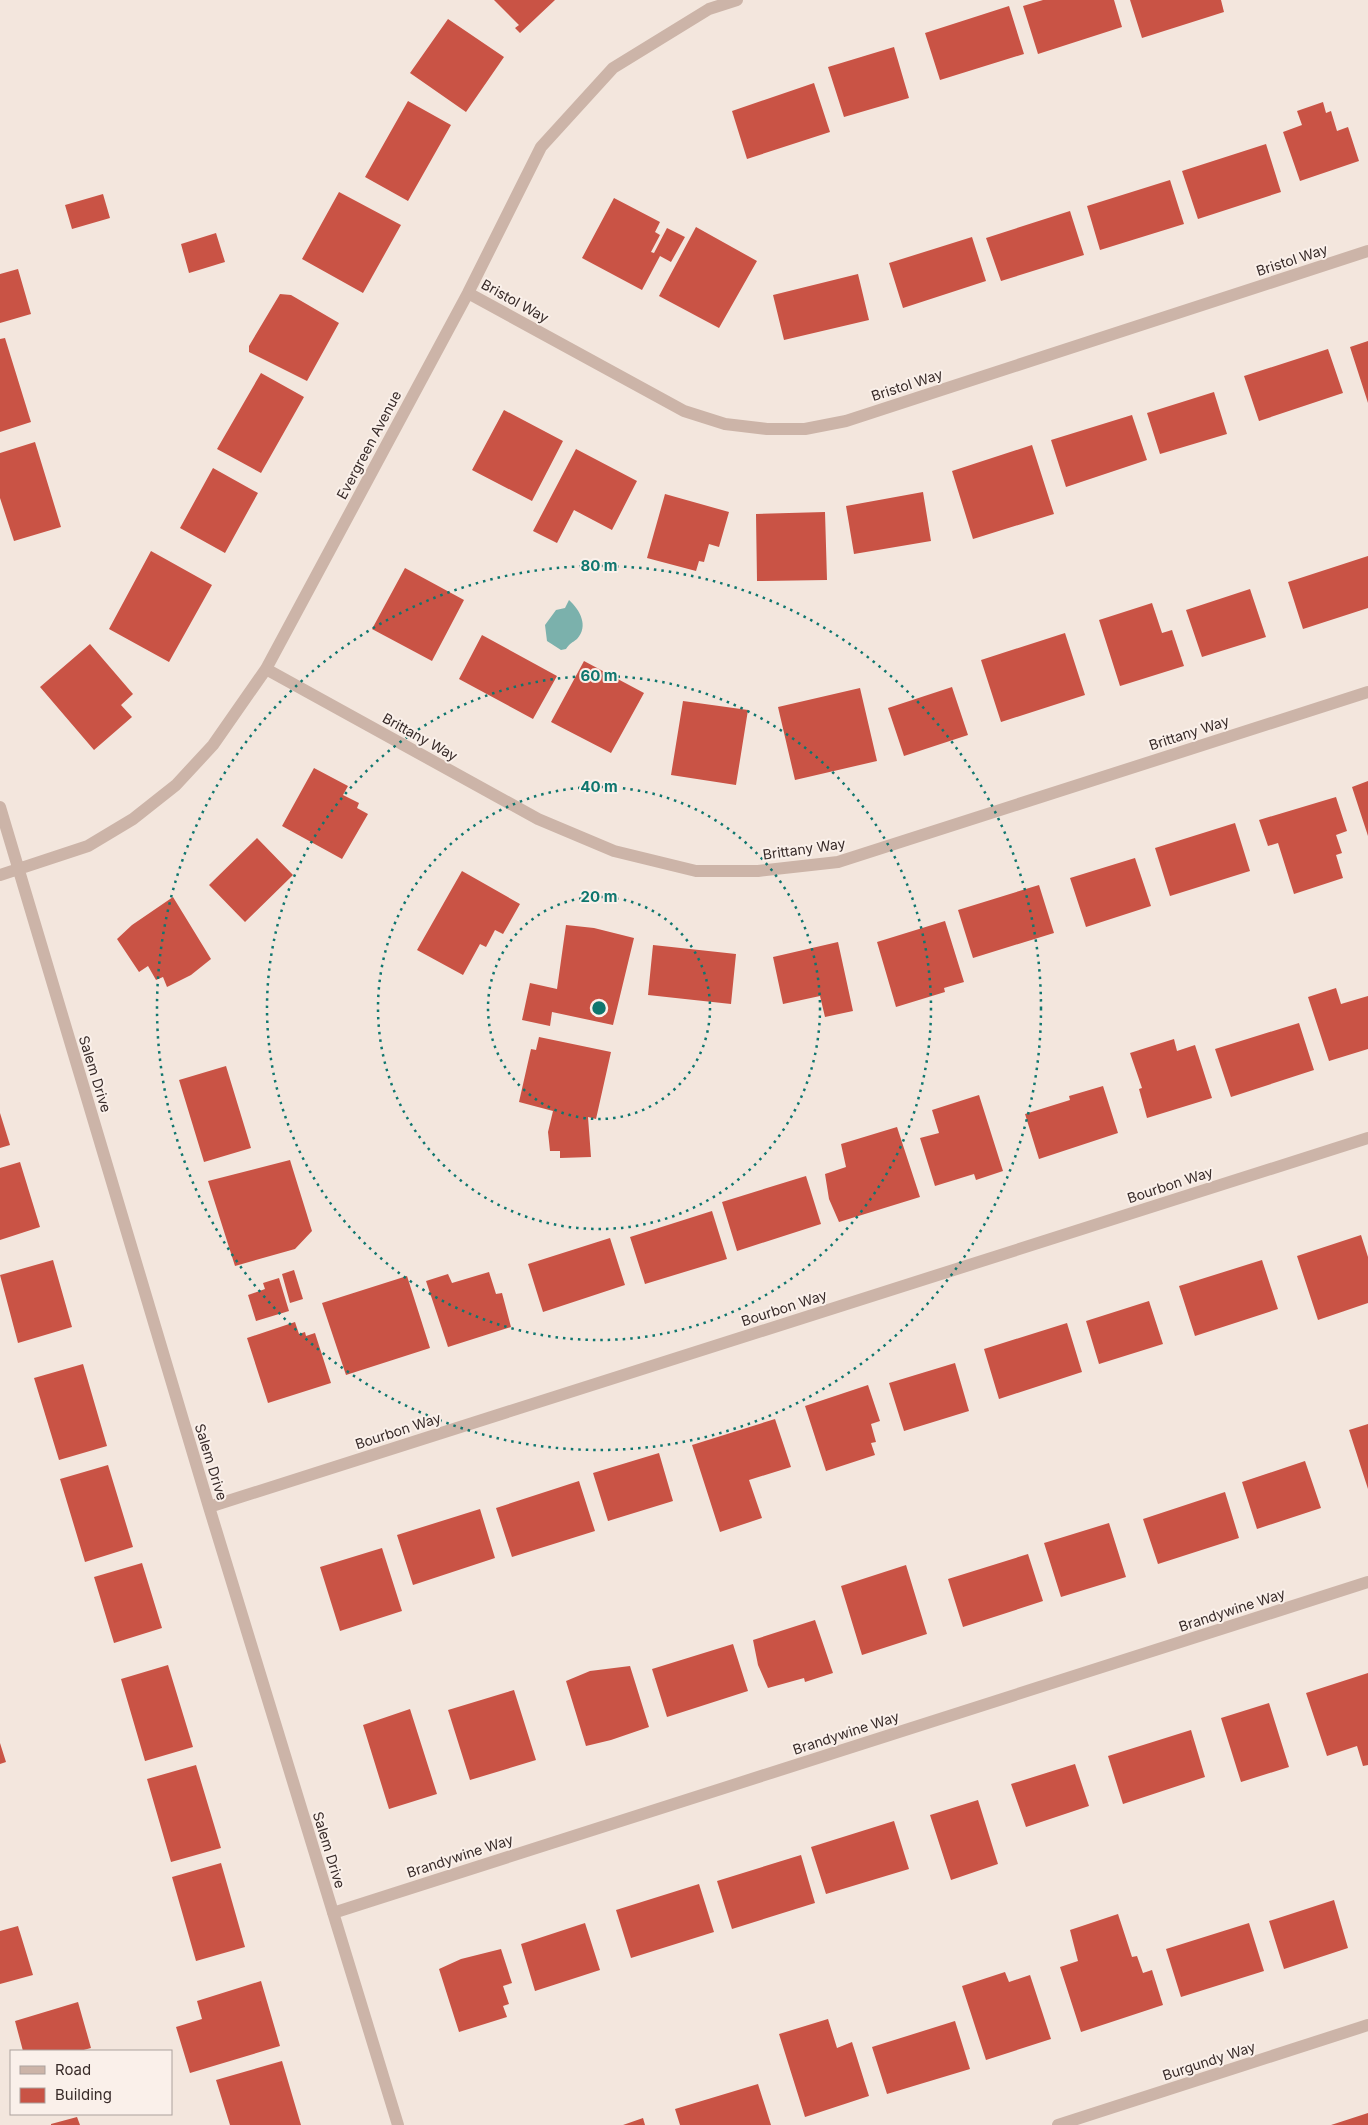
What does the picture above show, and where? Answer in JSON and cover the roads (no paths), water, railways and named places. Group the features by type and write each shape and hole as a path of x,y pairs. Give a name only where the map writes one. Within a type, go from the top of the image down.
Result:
{"street":[{"name":"Evergreen Avenue","path":"0,875 88,846 133,820 176,785 213,745 266,669 468,293 541,147 613,68 709,9 737,0"},
{"name":"Bristol Way","path":"468,293 684,411 725,424 767,429 805,429 855,418 1368,251"},
{"name":"Brittany Way","path":"266,669 538,819 614,851 648,861 696,871 758,871 838,862 1368,692"},
{"name":"Salem Drive","path":"0,807 209,1507 398,2125"},
{"name":"Bourbon Way","path":"209,1507 1368,1138"},
{"name":"Brandywine Way","path":"333,1913 1368,1582"},
{"name":"Burgundy Way","path":"1058,2125 1368,2025"}],"water":[{"path":"569,600 580,613 583,624 581,634 577,639 566,649 561,650 547,641 545,625 556,610 565,608"}]}
